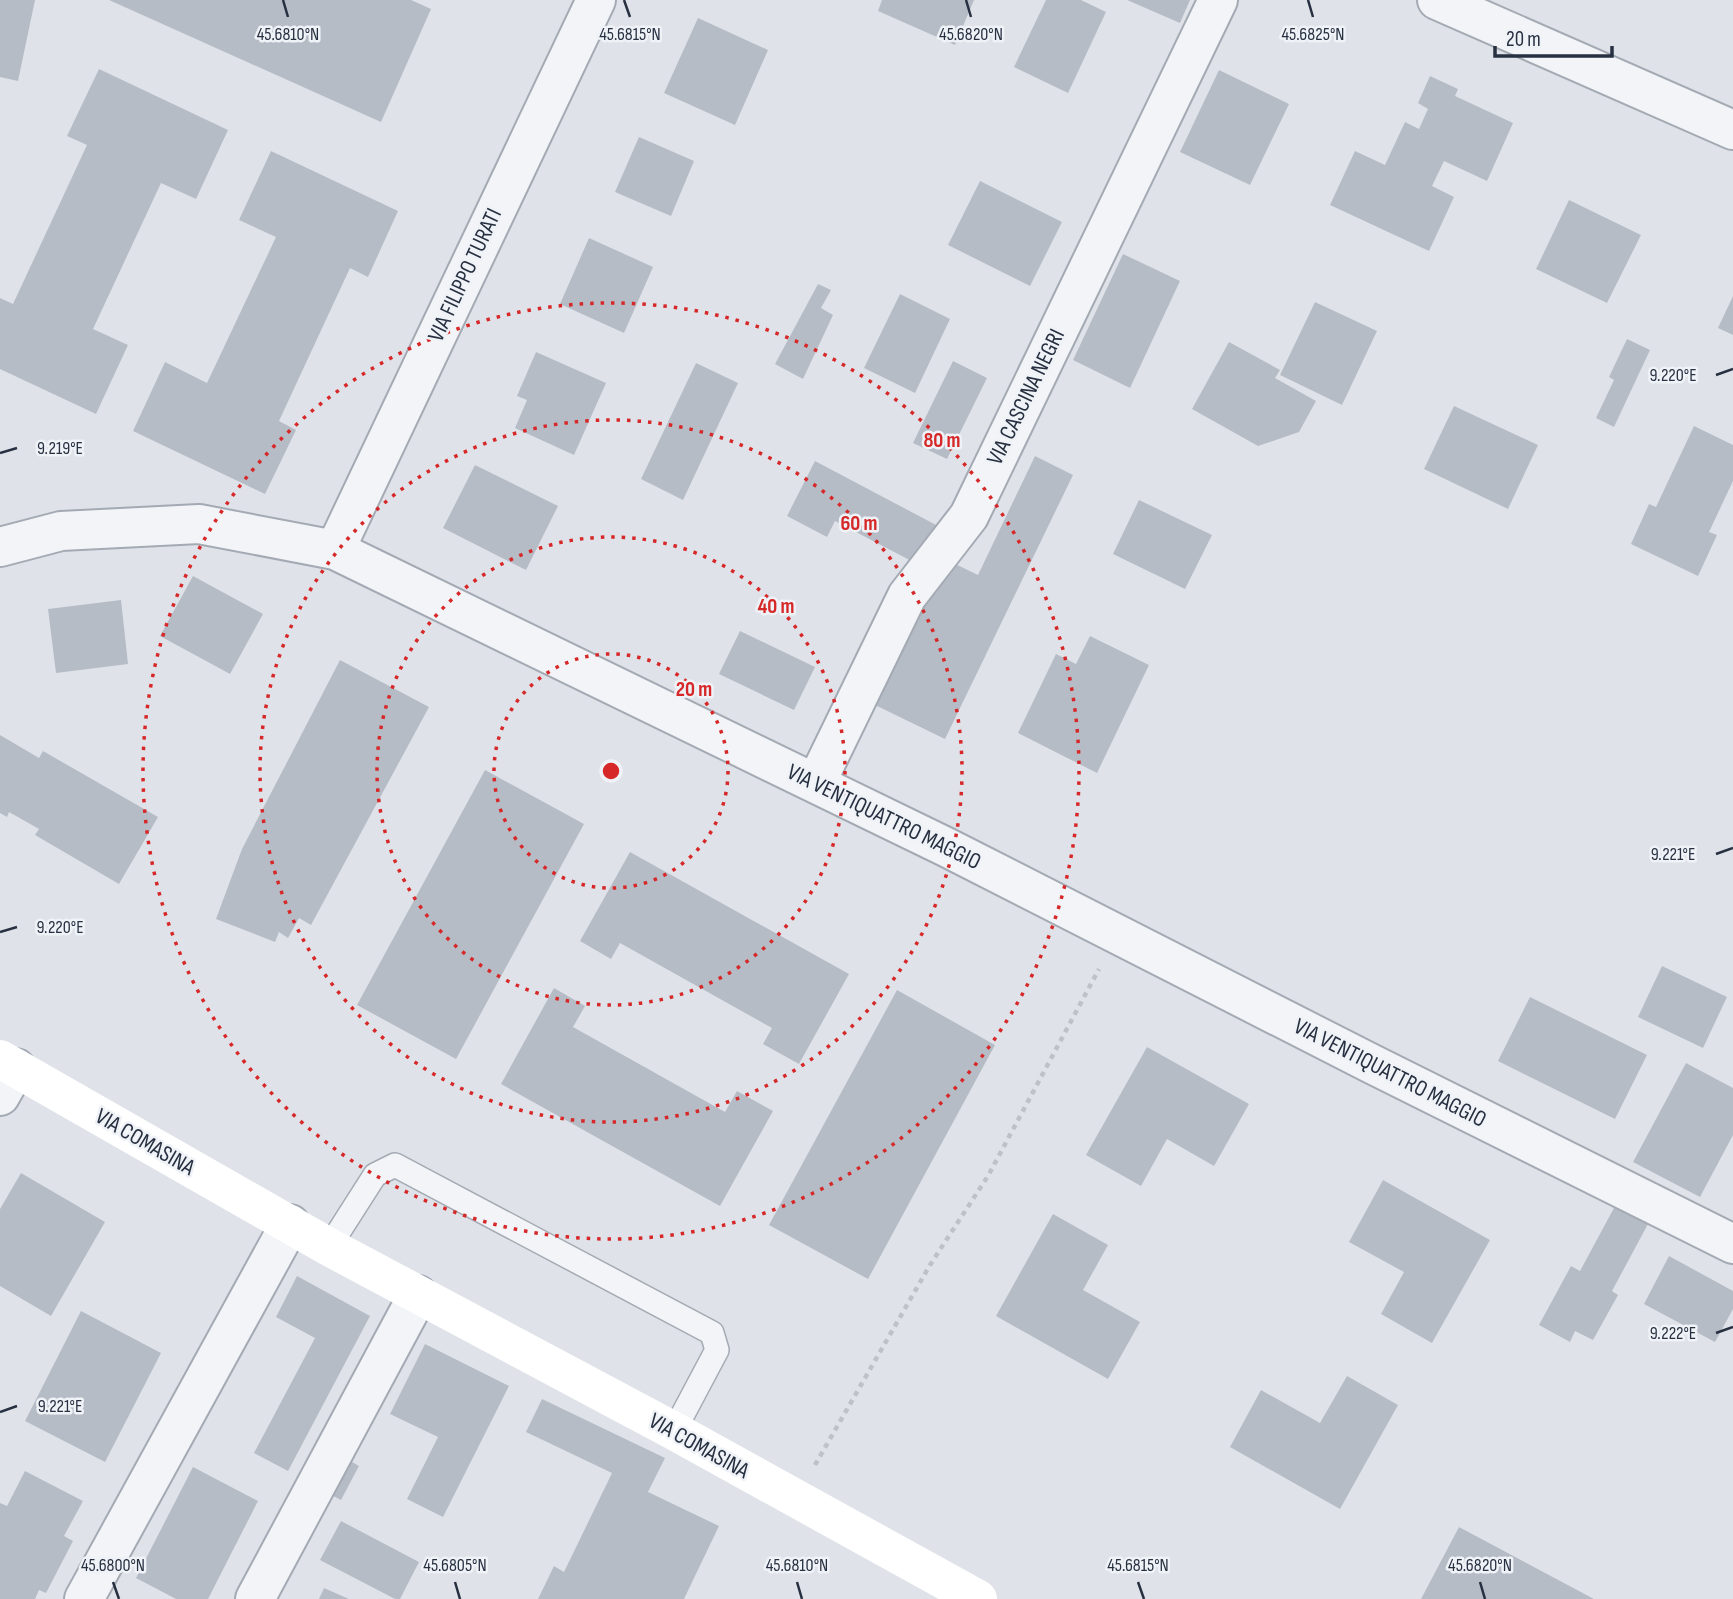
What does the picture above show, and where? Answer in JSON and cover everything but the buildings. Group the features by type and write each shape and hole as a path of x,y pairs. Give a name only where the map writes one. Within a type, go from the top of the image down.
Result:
{"street":[{"name":"VIA FILIPPO TURATI","path":"335,550 596,0"},
{"name":"VIA CASCINA NEGRI","path":"816,783 907,596 969,516 1218,0"},
{"path":"1437,0 1733,130"},
{"name":"VIA VENTIQUATTRO MAGGIO","path":"0,547 61,531 199,524 335,550 816,783 1733,1244"},
{"name":"VIA COMASINA","path":"5,1074 674,1431 978,1599"},
{"path":"84,1599 290,1224"},
{"path":"255,1599 418,1295"}],"lane":[{"path":"329,1247 375,1175 394,1165 712,1333 717,1350 674,1431"}],"path":[{"path":"796,1499 930,1265 993,1167 1118,933"}]}
